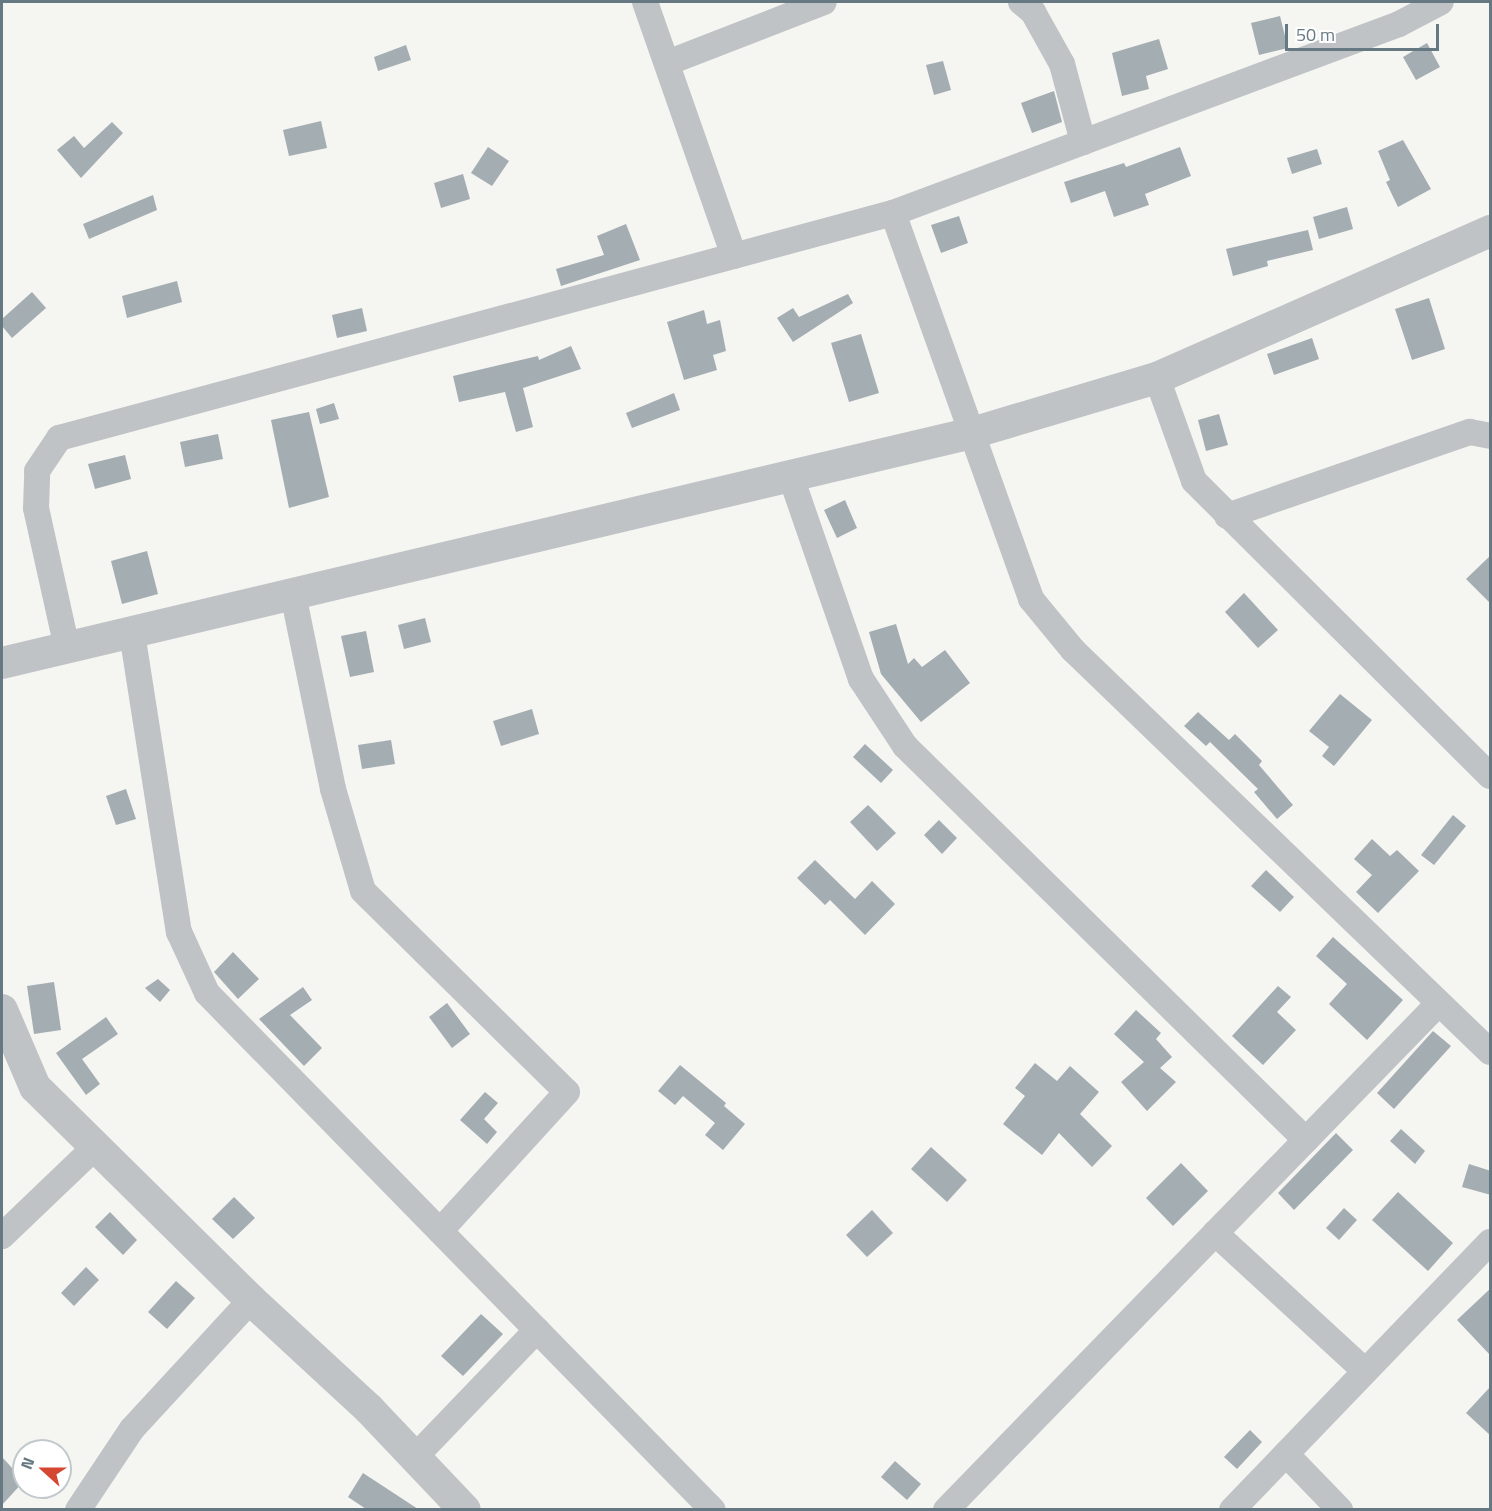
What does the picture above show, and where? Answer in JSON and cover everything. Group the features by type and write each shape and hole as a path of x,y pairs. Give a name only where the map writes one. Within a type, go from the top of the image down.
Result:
{"street":[{"path":"645,2 734,256"},
{"path":"667,63 824,2"},
{"path":"1022,2 1033,12 1062,64 1083,142"},
{"path":"67,648 36,508 37,471 59,438 892,213 1399,24 1441,2"},
{"path":"892,213 1031,599 1073,650 1491,1052"},
{"path":"2,663 972,433 1157,378 1491,231"},
{"path":"1157,378 1194,481 1491,776"},
{"path":"1227,516 1470,432 1491,436"},
{"path":"791,477 861,679 905,746 1306,1140"},
{"path":"293,594 333,789 363,891 567,1092 440,1231"},
{"path":"132,633 178,932 207,993 713,1509"},
{"path":"946,1509 1439,1003"},
{"path":"2,1010 35,1087 94,1148 251,1300 369,1409 465,1509"},
{"path":"2,1236 94,1148"},
{"path":"1215,1233 1365,1371"},
{"path":"1232,1509 1491,1242"},
{"path":"78,1509 132,1429 251,1300"},
{"path":"415,1457 537,1329"},
{"path":"1286,1454 1340,1509"}],"building":[{"path":"1280,16 1288,48 1259,55 1251,23"},
{"path":"1159,39 1168,69 1146,76 1149,89 1122,96 1112,53"},
{"path":"1427,43 1440,67 1416,80 1403,57"},
{"path":"406,45 411,60 378,71 374,57"},
{"path":"943,61 951,90 934,95 926,65"},
{"path":"1054,91 1062,122 1032,133 1021,103"},
{"path":"321,121 327,148 289,156 283,130"},
{"path":"112,122 123,133 81,178 57,150 74,136 84,148"},
{"path":"1403,140 1431,189 1398,207 1386,182 1390,180 1378,151"},
{"path":"488,147 509,161 492,186 471,173"},
{"path":"1180,147 1191,176 1145,194 1149,205 1114,217 1105,191 1071,203 1064,182 1124,163 1126,167"},
{"path":"1317,149 1322,164 1292,174 1287,158"},
{"path":"463,174 470,199 441,208 434,183"},
{"path":"153,195 157,210 89,239 83,224"},
{"path":"1347,207 1353,229 1319,239 1313,217"},
{"path":"959,216 968,243 941,253 931,225"},
{"path":"626,224 640,260 561,286 556,269 604,255 597,236"},
{"path":"1308,230 1313,250 1267,261 1268,266 1233,276 1226,249"},
{"path":"177,281 182,302 127,318 122,296"},
{"path":"32,292 46,308 12,338 2,326 2,319"},
{"path":"848,294 853,303 793,342 777,318 793,308 799,317"},
{"path":"1429,298 1445,349 1412,360 1395,309"},
{"path":"362,308 367,331 337,338 332,315"},
{"path":"704,310 707,324 720,320 726,351 713,355 717,370 684,380 667,322"},
{"path":"861,334 879,393 849,402 831,343"},
{"path":"1312,338 1319,359 1274,375 1267,354"},
{"path":"571,346 581,369 523,388 533,427 516,432 505,392 459,402 453,376 538,356 539,360"},
{"path":"674,393 680,410 632,428 626,413"},
{"path":"334,403 339,419 320,424 316,409"},
{"path":"309,412 329,497 289,508 271,420"},
{"path":"1219,414 1228,445 1206,451 1198,420"},
{"path":"218,434 223,459 185,467 180,442"},
{"path":"125,455 131,479 95,489 88,464"},
{"path":"845,500 857,528 837,538 824,510"},
{"path":"147,551 158,594 122,604 111,561"},
{"path":"1491,555 1491,604 1466,579"},
{"path":"1244,593 1278,630 1258,648 1225,612"},
{"path":"425,618 431,642 404,649 398,625"},
{"path":"896,624 908,664 914,658 922,667 945,650 970,683 921,722 881,674 869,632"},
{"path":"366,631 374,672 350,677 341,636"},
{"path":"1340,694 1372,720 1334,766 1322,756 1329,747 1309,731"},
{"path":"532,709 539,734 501,746 493,721"},
{"path":"1198,712 1229,740 1235,734 1262,761 1259,765 1293,805 1277,819 1254,792 1258,789 1210,742 1206,746 1184,726"},
{"path":"391,740 395,764 362,769 358,745"},
{"path":"865,744 893,770 881,783 853,757"},
{"path":"126,789 136,819 116,825 106,796"},
{"path":"868,805 896,833 877,851 850,822"},
{"path":"1453,815 1466,826 1434,865 1421,855"},
{"path":"939,820 957,838 942,854 924,835"},
{"path":"1372,839 1390,856 1397,850 1419,871 1378,913 1356,892 1372,875 1354,859"},
{"path":"815,860 855,899 872,881 895,904 865,935 830,900 825,905 797,878"},
{"path":"1266,870 1294,897 1280,912 1251,886"},
{"path":"1333,937 1403,1000 1367,1040 1329,1004 1347,984 1316,956"},
{"path":"233,952 259,979 238,999 214,972"},
{"path":"158,979 170,990 160,1002 145,988"},
{"path":"54,982 61,1030 34,1034 27,986"},
{"path":"1278,986 1291,997 1277,1012 1296,1030 1263,1065 1232,1036"},
{"path":"303,987 312,1000 290,1015 322,1048 304,1066 259,1019"},
{"path":"447,1003 470,1034 452,1048 429,1017"},
{"path":"1136,1010 1161,1033 1156,1039 1172,1057 1160,1068 1176,1082 1147,1111 1121,1082 1144,1062 1114,1034"},
{"path":"106,1017 118,1034 82,1059 100,1084 86,1095 56,1053"},
{"path":"1433,1031 1451,1046 1394,1109 1377,1093"},
{"path":"1035,1063 1057,1081 1070,1066 1099,1092 1080,1114 1112,1146 1092,1167 1059,1133 1042,1155 1003,1124 1025,1096 1015,1088"},
{"path":"680,1065 726,1103 724,1106 745,1124 723,1150 705,1135 715,1123 683,1096 675,1105 658,1091"},
{"path":"485,1092 498,1103 484,1119 497,1132 487,1144 460,1120"},
{"path":"1401,1129 1425,1151 1415,1164 1390,1141"},
{"path":"1336,1133 1353,1150 1294,1210 1278,1193"},
{"path":"931,1147 967,1180 947,1202 911,1169"},
{"path":"1181,1163 1208,1191 1173,1226 1146,1198"},
{"path":"1469,1164 1491,1171 1491,1195 1462,1187"},
{"path":"1398,1192 1453,1243 1428,1271 1372,1220"},
{"path":"234,1197 255,1218 233,1239 212,1219"},
{"path":"1344,1208 1357,1220 1339,1240 1326,1228"},
{"path":"872,1210 893,1233 867,1257 846,1235"},
{"path":"110,1212 137,1240 123,1255 95,1227"},
{"path":"86,1267 99,1280 74,1306 61,1293"},
{"path":"176,1281 195,1298 167,1329 148,1312"},
{"path":"1491,1288 1491,1356 1457,1320"},
{"path":"481,1314 503,1334 463,1376 441,1356"},
{"path":"1491,1386 1491,1436 1466,1413"},
{"path":"1250,1430 1262,1442 1237,1469 1224,1457"},
{"path":"2,1457 12,1468 12,1494 2,1505"},
{"path":"895,1461 921,1484 907,1500 881,1477"},
{"path":"363,1473 418,1509 366,1509 348,1497"}]}
